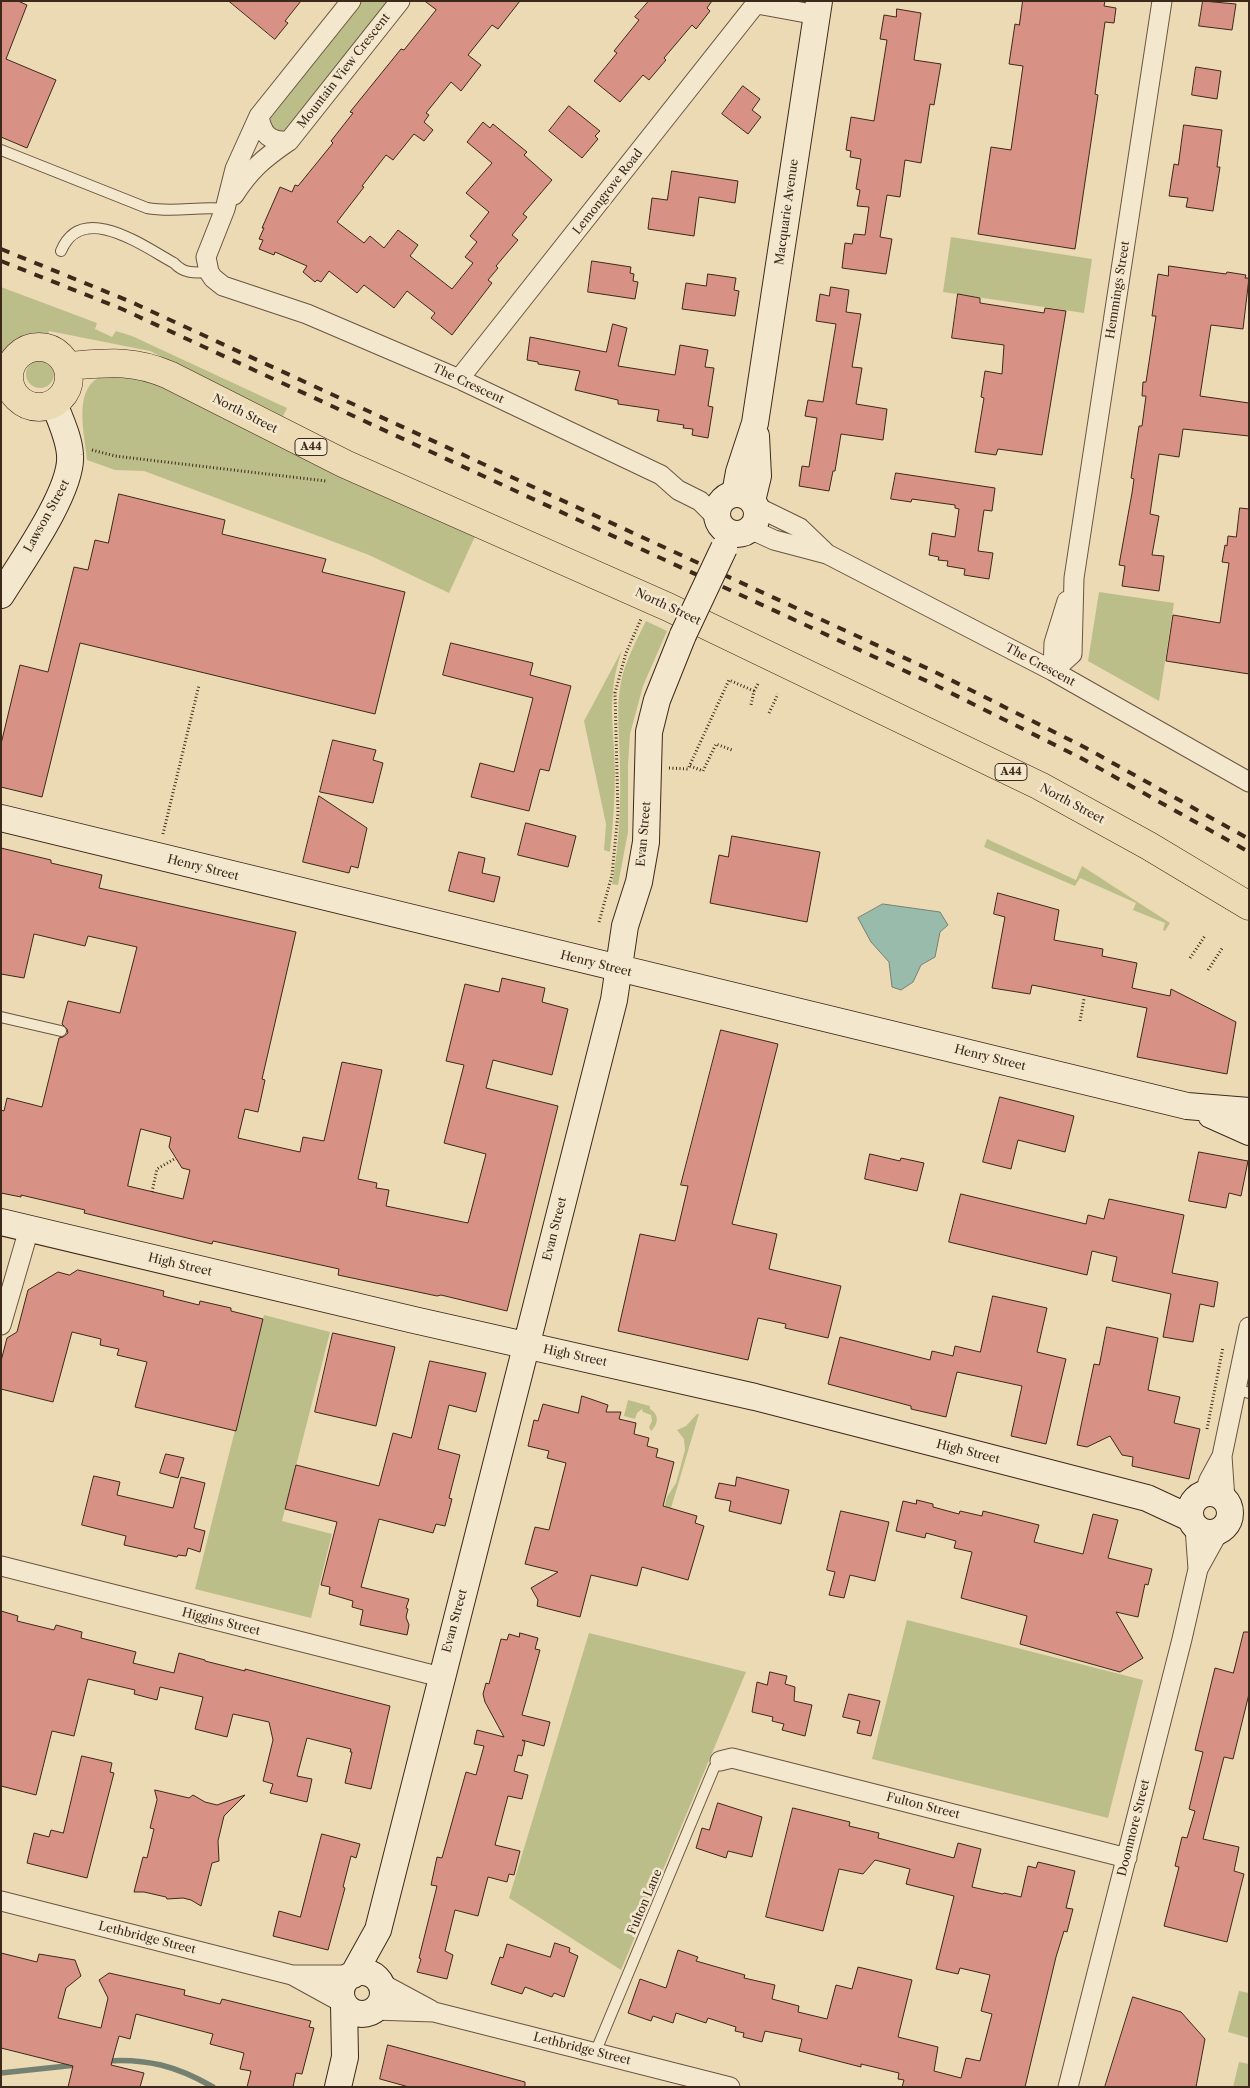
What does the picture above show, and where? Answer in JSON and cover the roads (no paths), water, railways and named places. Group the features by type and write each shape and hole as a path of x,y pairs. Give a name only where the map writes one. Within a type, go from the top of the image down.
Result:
{"highway":[{"path":"35,347 50,349 63,357 70,374 66,391 54,403 36,407 18,399 5,384 11,364 17,355 26,349 35,347"},
{"name":"North Street","path":"68,366 130,363 150,367 169,375 345,464 668,607 1040,786 1149,846 1249,906"}],"street":[{"name":"Mountain View Crescent","path":"209,272 206,257 225,209 236,168 259,116 351,1"},
{"name":"Mountain View Crescent","path":"225,209 246,175 268,155 289,141 400,1"},
{"name":"Hemmings Street","path":"1053,671 1054,643 1074,578 1162,1"},
{"name":"Lemongrove Road","path":"459,379 757,3 818,8"},
{"name":"Macquarie Avenue","path":"738,518 739,472 755,423 818,8"},
{"name":"Mountain View Crescent","path":"259,116 263,131 267,137 273,140 289,141"},
{"name":"The Crescent","path":"209,272 223,286 307,314 459,379 661,475 678,490 738,518 774,540 827,554 1053,671 1249,782"},
{"name":"Lawson Street","path":"1,595 65,487 70,472 67,438 54,403"},
{"name":"Evan Street","path":"378,1981 378,1930 441,1677 527,1346 584,1111 614,1000 625,926 639,882 646,842 648,748 651,724 668,671 683,635 738,518"},
{"name":"Henry Street","path":"1,818 1192,1107 1249,1112"},
{"name":"Henry Street","path":"1192,1107 1249,1132"},
{"name":"High Street","path":"1,1222 527,1346 755,1397 1218,1515"},
{"path":"1,1325 28,1229"},
{"path":"1218,1515 1222,1456 1242,1391 1249,1327"},
{"name":"Doonmore Street","path":"1068,2087 1182,1639 1198,1569 1218,1515"},
{"name":"Higgins Street","path":"1,1566 441,1677"},
{"name":"Fulton Street","path":"720,1762 732,1758 1127,1858"},
{"name":"Lethbridge Street","path":"1,1901 292,1976 344,2004"},
{"name":"Evan Street","path":"352,1975 378,1930"},
{"path":"338,2087 345,2056 344,2004 341,1997 343,1984 352,1975 369,1974 378,1981 382,1988 381,2000 345,2056"},
{"name":"Lethbridge Street","path":"292,1976 352,1975"},
{"name":"Lethbridge Street","path":"378,1981 434,2012"},
{"path":"344,2004 354,2013 360,2014 373,2011"},
{"name":"Lethbridge Street","path":"373,2011 434,2012 730,2087"}],"lane":[{"path":"1,150 147,208 168,211 210,208 225,209"},
{"path":"61,251 66,239 74,232 87,228 104,228 174,263 180,270 192,273 209,272"},
{"path":"1,1017 61,1031"},
{"name":"Fulton Lane","path":"595,2052 714,1768 720,1762"}],"waterway":[{"path":"105,2061 120,2060 161,2065 187,2074 213,2087"},
{"path":"1,2073 76,2065"}],"railway":[{"path":"1,249 129,301 933,671 1086,748 1249,839"},
{"path":"1,261 122,309 931,683 1081,758 1249,852"}]}
